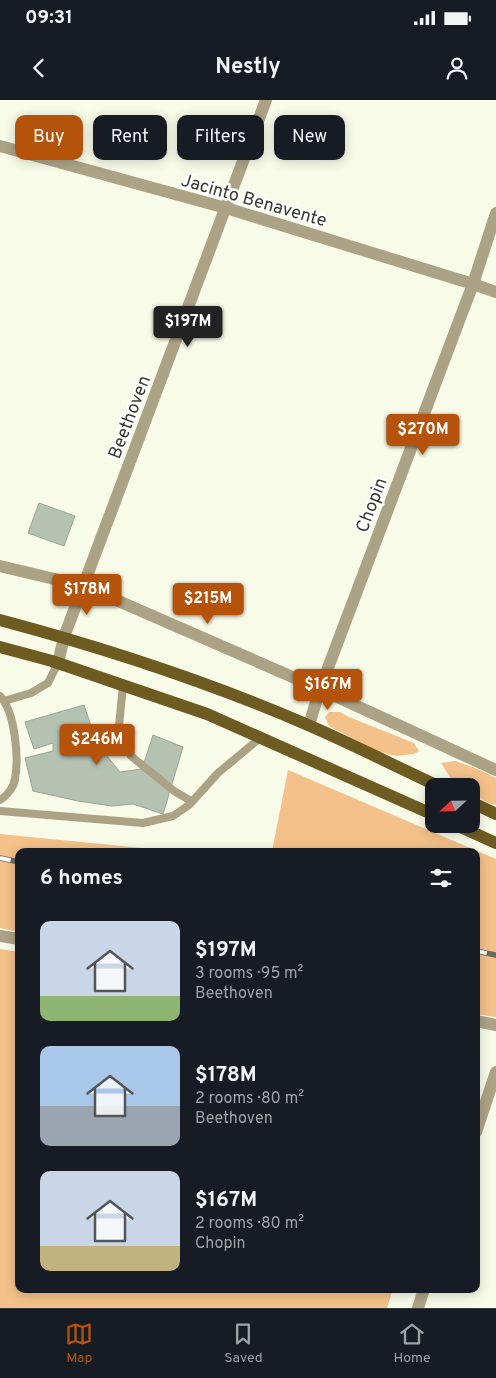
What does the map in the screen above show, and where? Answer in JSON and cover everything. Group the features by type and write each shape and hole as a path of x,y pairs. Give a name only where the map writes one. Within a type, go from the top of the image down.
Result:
{"main road":[{"path":"0,620 64,637 207,684 308,725 425,780"},
{"path":"0,647 58,663 207,714 425,811"},
{"path":"480,806 496,814"},
{"path":"474,833 496,843"}],"street":[{"name":"Beethoven","path":"58,663 64,637 266,100"},
{"name":"Jacinto Benavente","path":"0,146 226,208 496,292"},
{"name":"Chopin","path":"308,725 473,284 496,213"},
{"path":"0,566 84,586 320,689 496,770"},
{"path":"0,936 15,939"},
{"path":"480,1022 496,1025"},
{"path":"480,1120 496,1072"},
{"path":"418,1308 423,1293"}],"lane":[{"path":"0,800 6,796 15,780 17,752 12,720 2,698 31,693 48,683 58,663"},
{"path":"123,685 119,726 131,756 174,791 191,801"},
{"path":"0,811 143,823 174,816 218,773 260,738"}],"shaded area":[{"path":"329,712 340,712 414,743 419,751 414,754 396,756 376,751 329,726 325,717"},
{"path":"455,761 496,778 496,805 480,798 480,778 452,778 441,763"},
{"path":"288,770 425,829 425,833 435,833 470,848 273,848"},
{"path":"0,834 142,848 15,848 15,931 0,928"},
{"path":"480,852 496,859 496,1017 480,1015"},
{"path":"0,949 15,951 15,1293 392,1293 387,1308 0,1308"}],"building":[{"path":"39,503 75,516 64,546 28,533"},
{"path":"84,705 93,732 63,741 66,752 97,744 120,772 142,769 153,735 183,747 163,814 133,804 112,806 33,791 25,758 53,751 53,743 34,749 25,722"}],"railway":[{"path":"0,858 15,861"},
{"path":"480,952 496,955"}]}
